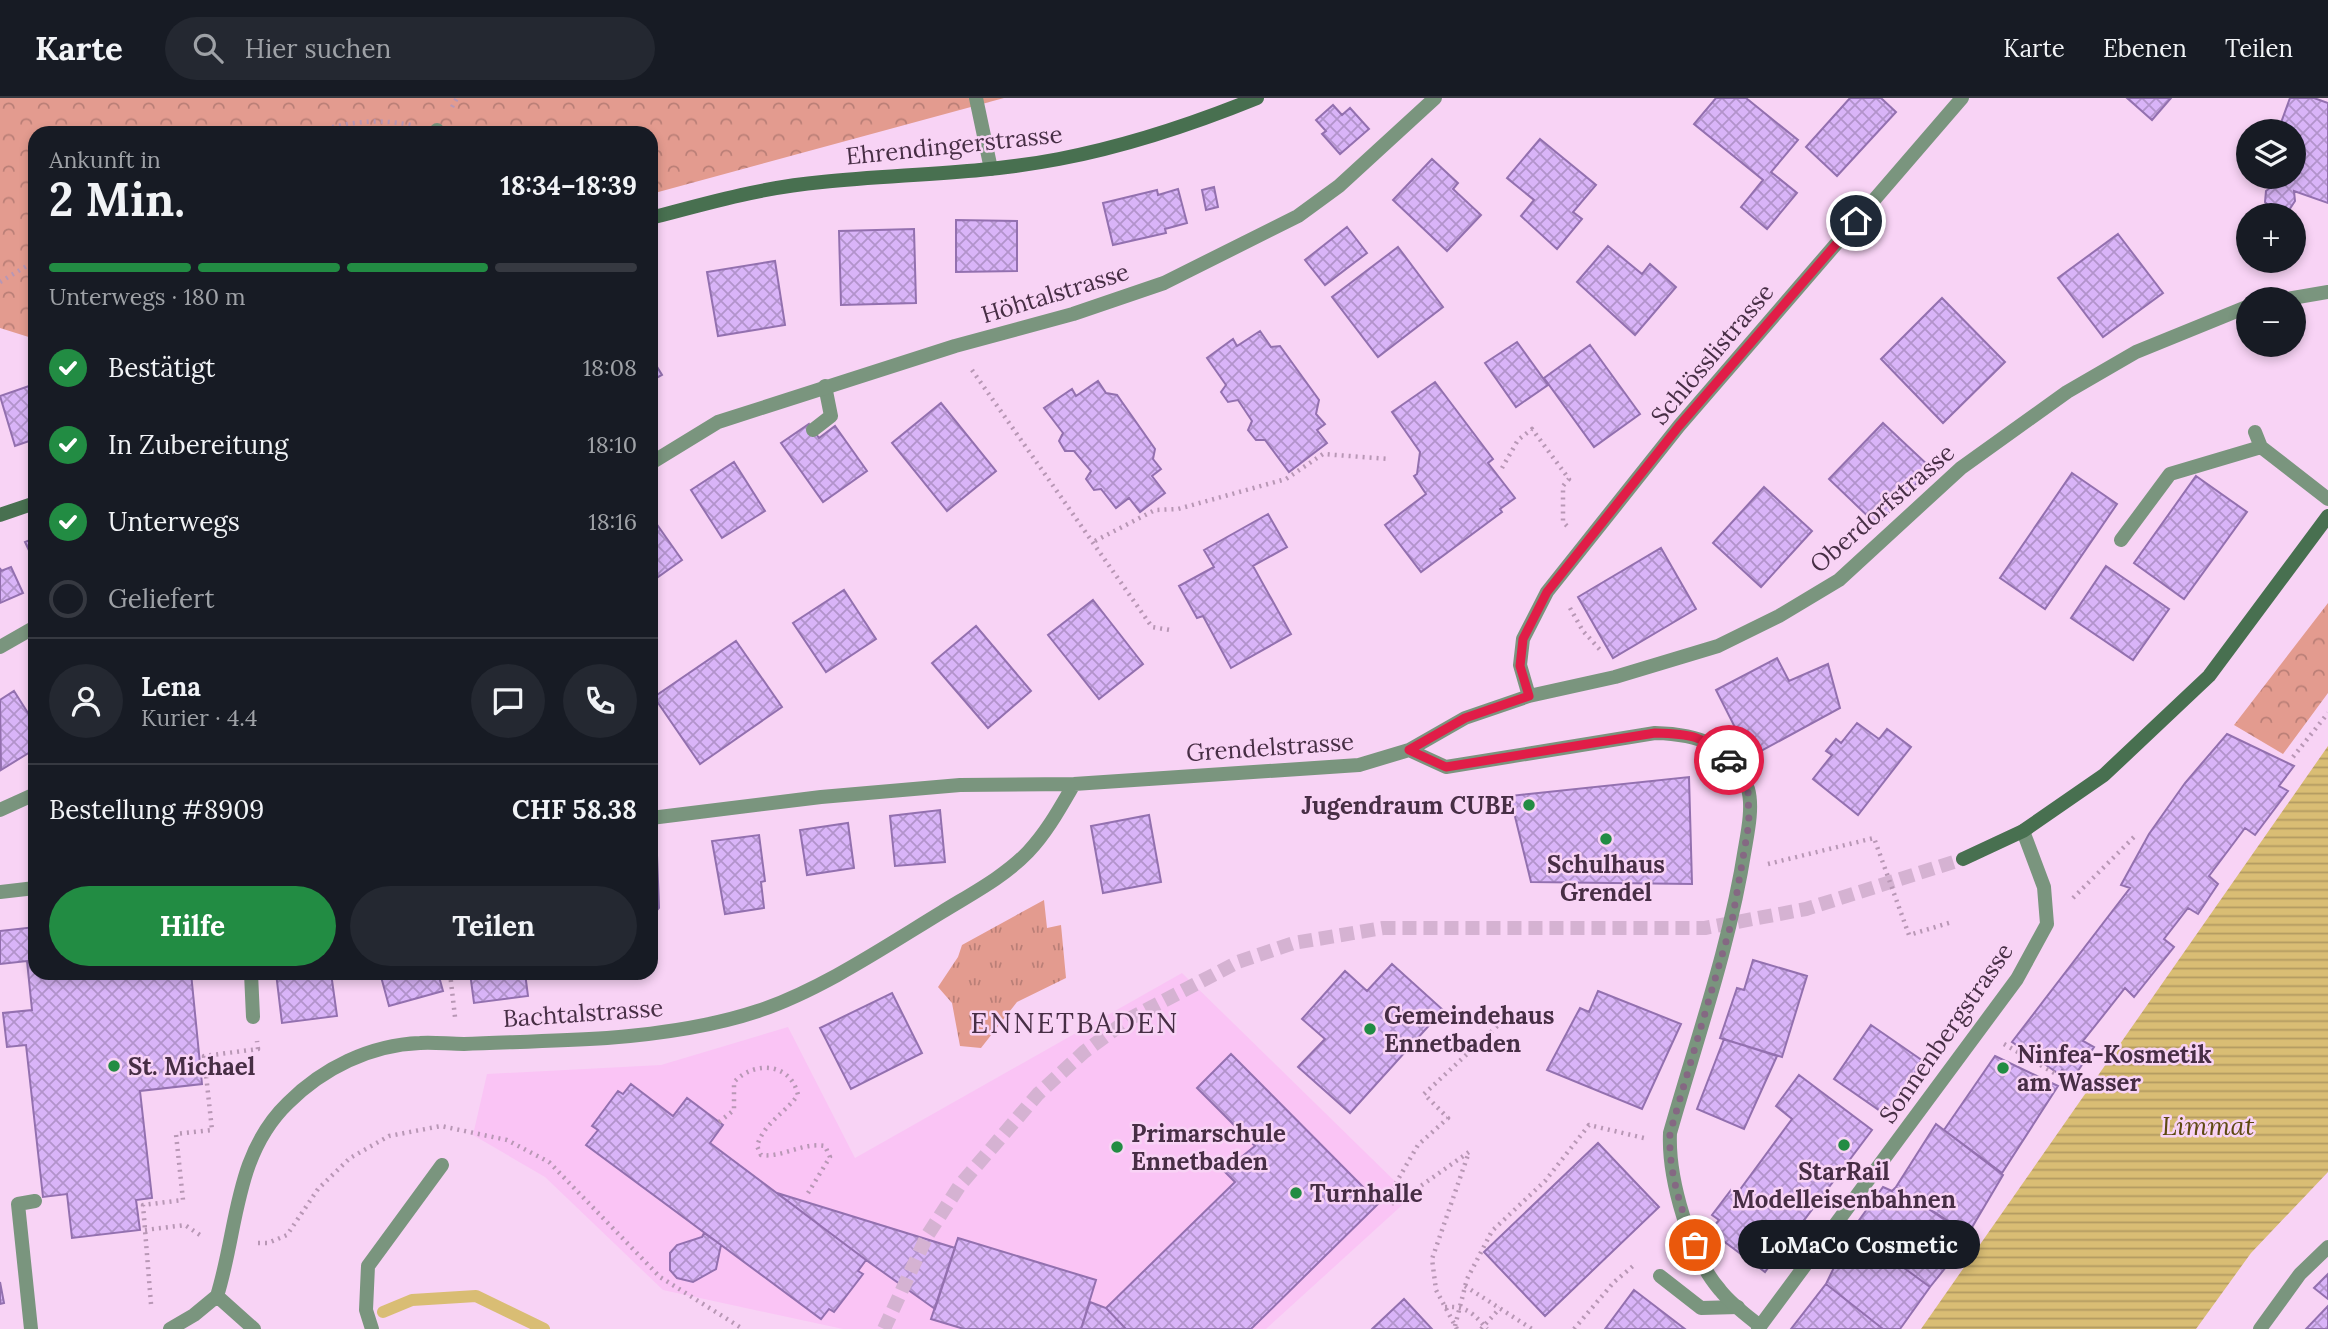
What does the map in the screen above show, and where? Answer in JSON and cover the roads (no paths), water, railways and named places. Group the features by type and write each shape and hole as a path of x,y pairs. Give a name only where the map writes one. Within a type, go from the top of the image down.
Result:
{"main road":[{"name":"Ehrendingerstrasse","path":"658,216 723,198 819,182 991,169 1059,159 1119,145 1201,120 1257,98"},
{"path":"0,515 28,505"},
{"path":"1963,859 2023,831 2104,775 2209,676 2328,516"}],"street":[{"path":"976,98 991,169"},
{"name":"Höhtalstrasse","path":"658,459 718,422 825,386 955,346 1073,314 1164,283 1298,216 1339,187 1435,98"},
{"name":"Schlösslistrasse","path":"1529,696 1520,666 1523,639 1547,592 1679,426 1962,98"},
{"path":"2306,296 2328,292"},
{"name":"Oberdorfstrasse","path":"1409,750 1465,718 1529,696 1615,677 1718,646 1779,616 1839,580 1961,468 2067,392 2137,352 2236,311"},
{"path":"813,430 831,416 825,386"},
{"path":"2255,432 2261,447 2328,499"},
{"path":"2121,540 2170,474 2261,447"},
{"path":"0,647 28,630"},
{"path":"1409,750 1446,767 1655,733 1688,734 1710,742 1732,763 1748,790 1749,823 1732,921 1670,1133 1669,1146 1680,1205 1695,1245 1718,1289 1759,1327"},
{"name":"Grendelstrasse","path":"658,817 821,797 960,785 1074,784 1359,765 1409,750"},
{"name":"Bachtalstrasse","path":"217,1296 226,1268 236,1203 246,1167 263,1134 286,1104 314,1079 347,1060 382,1048 419,1042 606,1038 678,1029 759,1011 836,973 991,881 1027,853 1055,817 1074,784"},
{"path":"0,810 28,797"},
{"name":"Sonnenbergstrasse","path":"1759,1327 2017,979 2048,924 2044,887 2023,831"},
{"path":"0,892 28,889"},
{"path":"251,980 253,1017"},
{"path":"372,1329 366,1310 368,1266 442,1165"},
{"path":"32,1329 18,1205 35,1201"},
{"path":"2260,1329 2300,1274 2328,1247"},
{"path":"1660,1276 1701,1308 1738,1307"},
{"path":"170,1329 194,1315 217,1296 254,1329"}],"water":[{"name":"Limmat","path":"2328,746 2328,1172 2251,1253 2196,1329 1921,1329"}],"waterway":[{"path":"383,1312 412,1300 476,1296 544,1329"}],"tunnel":[{"path":"884,1329 927,1236 960,1185 1038,1094 1084,1052 1129,1019 1238,962 1294,943 1383,928 1705,928 1806,909 1963,859"}],"place":[{"name":"Jugendraum CUBE","path":"1529,805"},
{"name":"Schulhaus Grendel","path":"1606,839"},
{"name":"Gemeindehaus Ennetbaden","path":"1370,1029"},
{"name":"St. Michael","path":"114,1066"},
{"name":"Ninfea-Kosmetik am Wasser","path":"2003,1068"},
{"name":"StarRail Modelleisenbahnen","path":"1844,1145"},
{"name":"Primarschule Ennetbaden","path":"1117,1147"},
{"name":"Turnhalle","path":"1296,1193"},
{"name":"LoMaCo Cosmetic","path":"1695,1245"}],"district":[{"name":"ENNETBADEN","path":"1075,1023"}]}
